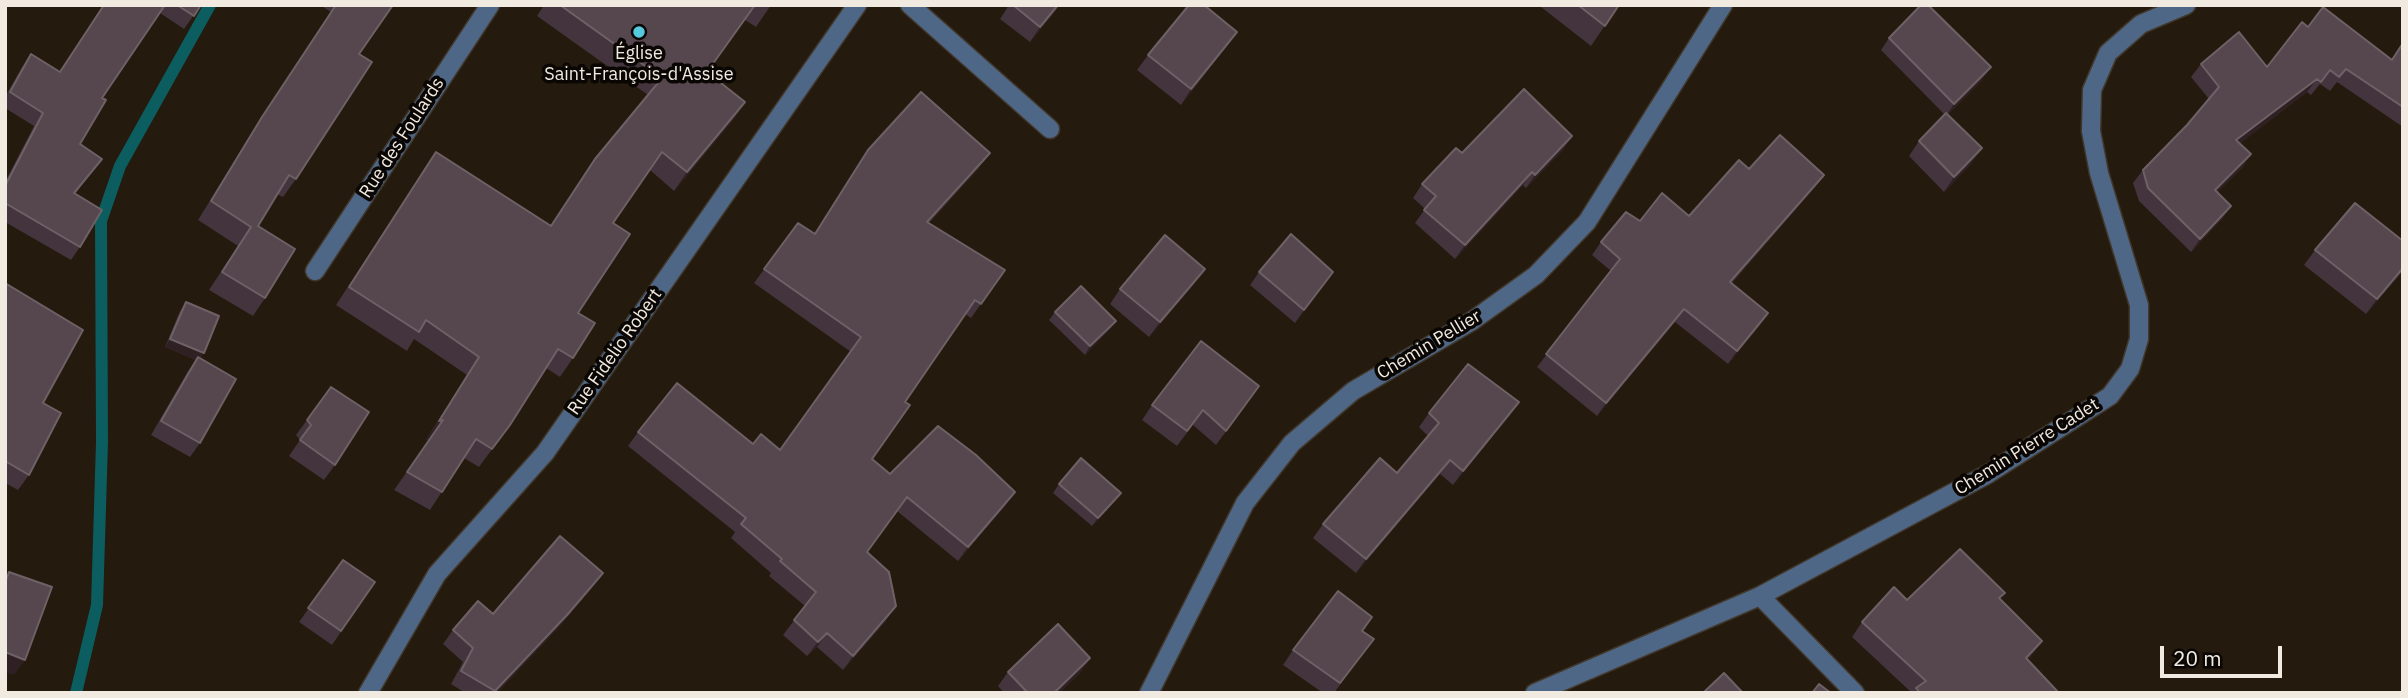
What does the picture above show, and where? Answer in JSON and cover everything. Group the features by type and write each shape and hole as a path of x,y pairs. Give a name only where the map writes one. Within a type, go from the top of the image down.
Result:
{"street":[{"name":"Rue des Foulards","path":"315,271 490,5"},
{"name":"Rue Fidelio Robert","path":"368,693 437,574 545,453 857,5"},
{"path":"910,5 1050,129"},
{"name":"Chemin Pellier","path":"1149,693 1245,503 1292,443 1353,391 1472,321 1536,275 1587,222 1723,5"},
{"name":"Chemin Pierre Cadet","path":"1535,693 1760,596 1999,467 2110,396 2130,369 2139,339 2139,305 2099,173 2091,131 2092,90 2108,53 2141,24 2186,5"},
{"path":"1760,596 1855,693"}],"building":[{"path":"104,5 165,5 102,98 106,100 80,144 102,159 74,193 102,210 80,247 5,203 5,186 43,113 10,92 31,54 60,72"},
{"path":"177,5 201,5 194,16"},
{"path":"336,5 393,5 359,54 372,62 296,179 289,175 258,226 295,249 265,298 222,272 251,227 211,201 262,117"},
{"path":"560,5 755,5 707,72 745,102 687,172 662,152 613,223 630,234 578,313 595,323 573,358 558,349 492,449 476,439 442,492 407,472 443,420 439,421 479,357 426,320 419,332 349,287 436,152 551,226 595,159 662,78"},
{"path":"1013,5 1058,5 1040,27"},
{"path":"1189,5 1204,5 1237,32 1191,89 1148,55"},
{"path":"1578,5 1619,5 1605,26"},
{"path":"1921,5 1928,5 1991,67 1954,104 1889,38"},
{"path":"2323,7 2392,60 2403,43 2403,107 2346,69 2339,77 2330,70 2321,82 2317,79 2236,140 2251,154 2215,190 2231,206 2200,239 2148,188 2143,170 2219,87 2201,64 2239,32 2267,67 2302,22 2308,27"},
{"path":"1524,89 1572,136 1535,175 1532,172 1465,245 1424,210 1436,196 1422,184 1456,148 1462,153"},
{"path":"921,92 990,153 927,222 1005,270 981,304 975,300 905,402 910,405 872,459 890,474 938,426 976,455 1015,492 968,547 907,497 867,552 889,572 896,606 853,656 827,633 818,642 794,620 816,592 741,524 746,518 638,432 677,383 753,444 761,434 780,450 861,337 764,269 798,223 815,234 868,150"},
{"path":"1946,113 1982,148 1954,177 1919,141"},
{"path":"1780,135 1824,175 1730,282 1768,313 1737,351 1684,309 1606,403 1546,354 1620,259 1601,242 1626,212 1640,221 1662,193 1689,216 1739,160 1749,169"},
{"path":"2355,203 2403,241 2403,268 2377,299 2315,250"},
{"path":"1291,234 1333,272 1304,310 1259,272"},
{"path":"1165,235 1205,269 1160,322 1120,289"},
{"path":"5,283 83,330 43,403 61,413 29,475 5,461"},
{"path":"1081,286 1116,321 1090,346 1055,312"},
{"path":"186,302 219,316 204,353 170,339"},
{"path":"1201,341 1259,386 1226,431 1203,410 1187,431 1152,405"},
{"path":"198,357 236,379 200,443 161,421"},
{"path":"1468,364 1519,402 1463,471 1450,460 1366,559 1323,524 1380,458 1397,473 1439,423 1429,413"},
{"path":"331,387 369,412 335,465 300,440 311,425 307,420"},
{"path":"1081,458 1121,493 1098,518 1059,484"},
{"path":"560,536 603,573 495,691 461,671 473,648 453,630 478,601 493,614"},
{"path":"1960,549 2005,593 1999,598 2042,641 2026,658 2057,693 1920,693 1916,688 1926,681 1862,622 1894,587 1907,600"},
{"path":"343,560 375,582 341,631 308,608"},
{"path":"9,572 52,587 25,660 5,652 5,583"},
{"path":"1338,591 1372,617 1362,631 1374,639 1340,683 1293,650"},
{"path":"1058,624 1090,658 1054,693 1028,693 1008,672"},
{"path":"1724,673 1743,693 1703,693"},
{"path":"1819,684 1831,693 1812,693"}],"waterway":[{"path":"76,693 97,605 102,442 101,221 120,166 210,5"}],"place":[{"name":"Église Saint-François-d'Assise","path":"639,32"}]}
